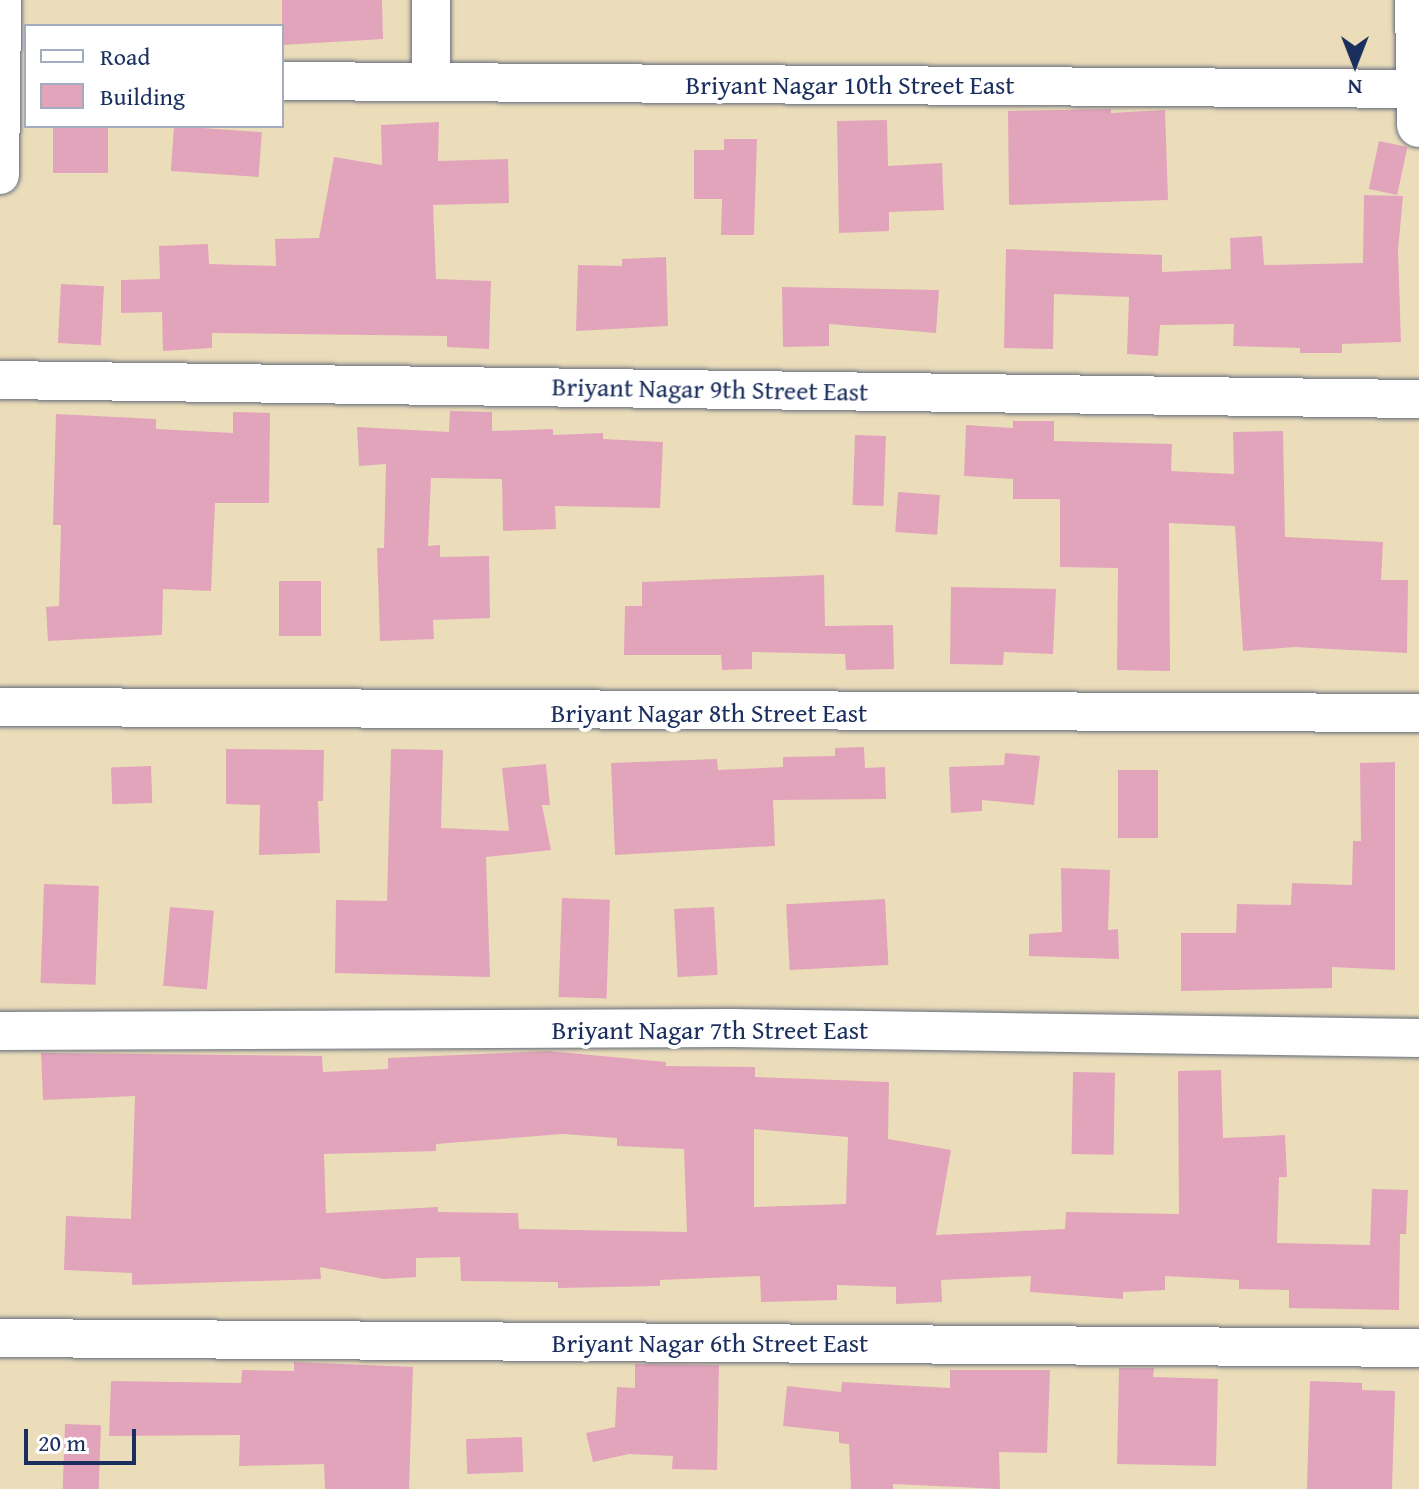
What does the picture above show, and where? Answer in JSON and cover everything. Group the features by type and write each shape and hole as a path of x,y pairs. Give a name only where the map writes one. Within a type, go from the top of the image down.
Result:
{"street":[{"path":"0,175 9,80 2,0"},
{"path":"431,0 431,82"},
{"path":"1417,0 1418,101"},
{"name":"Briyant Nagar 10th Street East","path":"284,81 1418,101"},
{"name":"Briyant Nagar 9th Street East","path":"0,380 1419,399"},
{"name":"Briyant Nagar 8th Street East","path":"0,707 1419,713"},
{"name":"Briyant Nagar 7th Street East","path":"0,1031 731,1028 1419,1038"},
{"name":"Briyant Nagar 6th Street East","path":"0,1338 1419,1348"}],"building":[{"path":"282,0 382,0 383,39 284,45"},
{"path":"1111,109 1111,113 1165,110 1168,200 1009,205 1008,111"},
{"path":"887,120 888,166 942,163 944,210 889,212 889,231 839,233 837,121"},
{"path":"439,122 438,161 508,159 509,203 433,205 436,279 491,281 489,349 447,347 447,336 212,333 212,348 163,351 162,312 121,313 121,280 160,279 159,246 208,244 209,264 276,266 275,239 319,238 334,157 382,165 381,125"},
{"path":"53,128 108,128 108,173 53,173"},
{"path":"174,128 262,132 259,177 171,171"},
{"path":"724,139 757,139 754,235 721,235 722,199 694,199 694,150 724,150"},
{"path":"1379,141 1407,147 1397,195 1369,189"},
{"path":"1364,195 1403,196 1398,250 1401,342 1342,344 1342,353 1300,353 1300,348 1233,346 1234,324 1160,325 1158,356 1127,354 1129,297 1054,294 1053,349 1004,348 1006,249 1162,255 1162,272 1231,269 1230,238 1262,236 1264,265 1363,263"},
{"path":"666,257 668,326 576,331 578,265 622,266 622,259"},
{"path":"61,284 104,286 101,345 58,343"},
{"path":"782,287 939,290 936,333 829,324 829,346 783,347"},
{"path":"450,411 492,412 492,431 553,429 553,435 603,433 603,439 663,442 660,508 555,506 556,529 503,531 502,479 431,478 428,546 440,545 440,557 489,556 490,618 433,620 434,639 380,641 377,548 384,548 386,464 359,466 357,427 449,432"},
{"path":"233,412 270,413 269,503 215,503 211,591 163,589 162,635 48,641 46,607 59,606 61,525 53,525 56,414 156,419 156,429 233,433"},
{"path":"1013,421 1054,421 1054,441 1172,444 1171,471 1234,474 1233,432 1283,431 1285,537 1383,542 1381,580 1408,580 1407,653 1294,647 1243,651 1235,526 1169,523 1170,671 1117,670 1118,568 1060,567 1060,499 1013,499 1013,479 964,476 966,425 1013,428"},
{"path":"855,435 886,436 884,506 853,505"},
{"path":"898,492 940,495 937,535 895,532"},
{"path":"824,575 825,626 893,625 894,669 846,670 845,654 752,652 752,669 722,670 721,655 624,655 625,606 642,606 642,582"},
{"path":"279,581 321,581 321,636 279,636"},
{"path":"951,587 1056,589 1053,654 1004,652 1003,665 950,664"},
{"path":"864,747 865,768 885,767 886,799 773,800 775,846 615,855 611,763 717,759 718,770 783,767 783,757 835,756 835,748"},
{"path":"226,749 324,750 323,801 318,801 320,853 259,855 260,805 226,804"},
{"path":"391,749 443,750 441,828 509,831 502,768 546,764 550,805 542,805 551,850 486,857 490,977 335,973 336,900 387,901"},
{"path":"1005,753 1040,756 1034,805 982,800 982,811 951,813 949,767 1004,765"},
{"path":"1395,762 1395,970 1332,967 1332,988 1181,991 1181,933 1236,933 1237,904 1291,905 1292,883 1352,885 1353,841 1361,841 1360,763"},
{"path":"151,766 152,803 112,804 111,767"},
{"path":"1118,770 1158,770 1158,838 1118,838"},
{"path":"1061,868 1110,870 1108,930 1118,929 1119,959 1029,956 1029,934 1062,932"},
{"path":"44,884 99,886 96,985 41,983"},
{"path":"562,898 610,900 607,999 559,997"},
{"path":"885,899 888,965 790,970 786,904"},
{"path":"170,907 214,911 207,990 163,986"},
{"path":"714,907 718,975 678,977 674,909"},
{"path":"548,1051 666,1062 666,1066 755,1067 755,1077 889,1082 888,1139 951,1150 936,1235 1065,1229 1066,1212 1179,1214 1178,1071 1221,1070 1223,1138 1285,1135 1287,1177 1279,1177 1277,1243 1370,1245 1372,1189 1408,1190 1406,1234 1400,1234 1399,1310 1289,1308 1289,1290 1239,1289 1239,1280 1165,1276 1165,1290 1123,1292 1123,1299 1030,1292 1031,1276 941,1280 942,1302 896,1304 896,1287 837,1285 837,1300 761,1302 760,1276 660,1280 660,1286 558,1288 558,1282 461,1281 460,1257 416,1258 416,1277 384,1279 320,1267 321,1279 132,1285 132,1273 64,1270 66,1216 131,1219 135,1096 43,1100 41,1053 322,1056 323,1072 388,1069 388,1058","holes":["754,1129 848,1137 846,1204 754,1207","563,1134 617,1138 617,1146 684,1149 687,1232 519,1229 518,1213 438,1212 438,1207 326,1213 324,1154 436,1151 436,1144"]},
{"path":"1073,1072 1115,1073 1114,1155 1072,1154"},
{"path":"294,1362 413,1367 409,1489 325,1489 324,1464 239,1466 240,1435 109,1436 111,1381 241,1383 242,1370 294,1371"},
{"path":"635,1364 719,1365 717,1470 672,1469 673,1456 629,1454 593,1462 586,1433 615,1427 617,1387 635,1388"},
{"path":"1119,1368 1154,1368 1153,1377 1218,1379 1216,1466 1117,1464"},
{"path":"950,1370 1050,1370 1047,1453 999,1452 1000,1489 893,1484 893,1489 851,1489 849,1444 839,1443 839,1432 783,1426 787,1386 841,1392 842,1382 950,1388"},
{"path":"1310,1381 1362,1383 1362,1390 1395,1391 1392,1489 1307,1489"},
{"path":"65,1424 101,1425 99,1489 63,1489"},
{"path":"522,1437 523,1472 467,1474 466,1439"}]}
